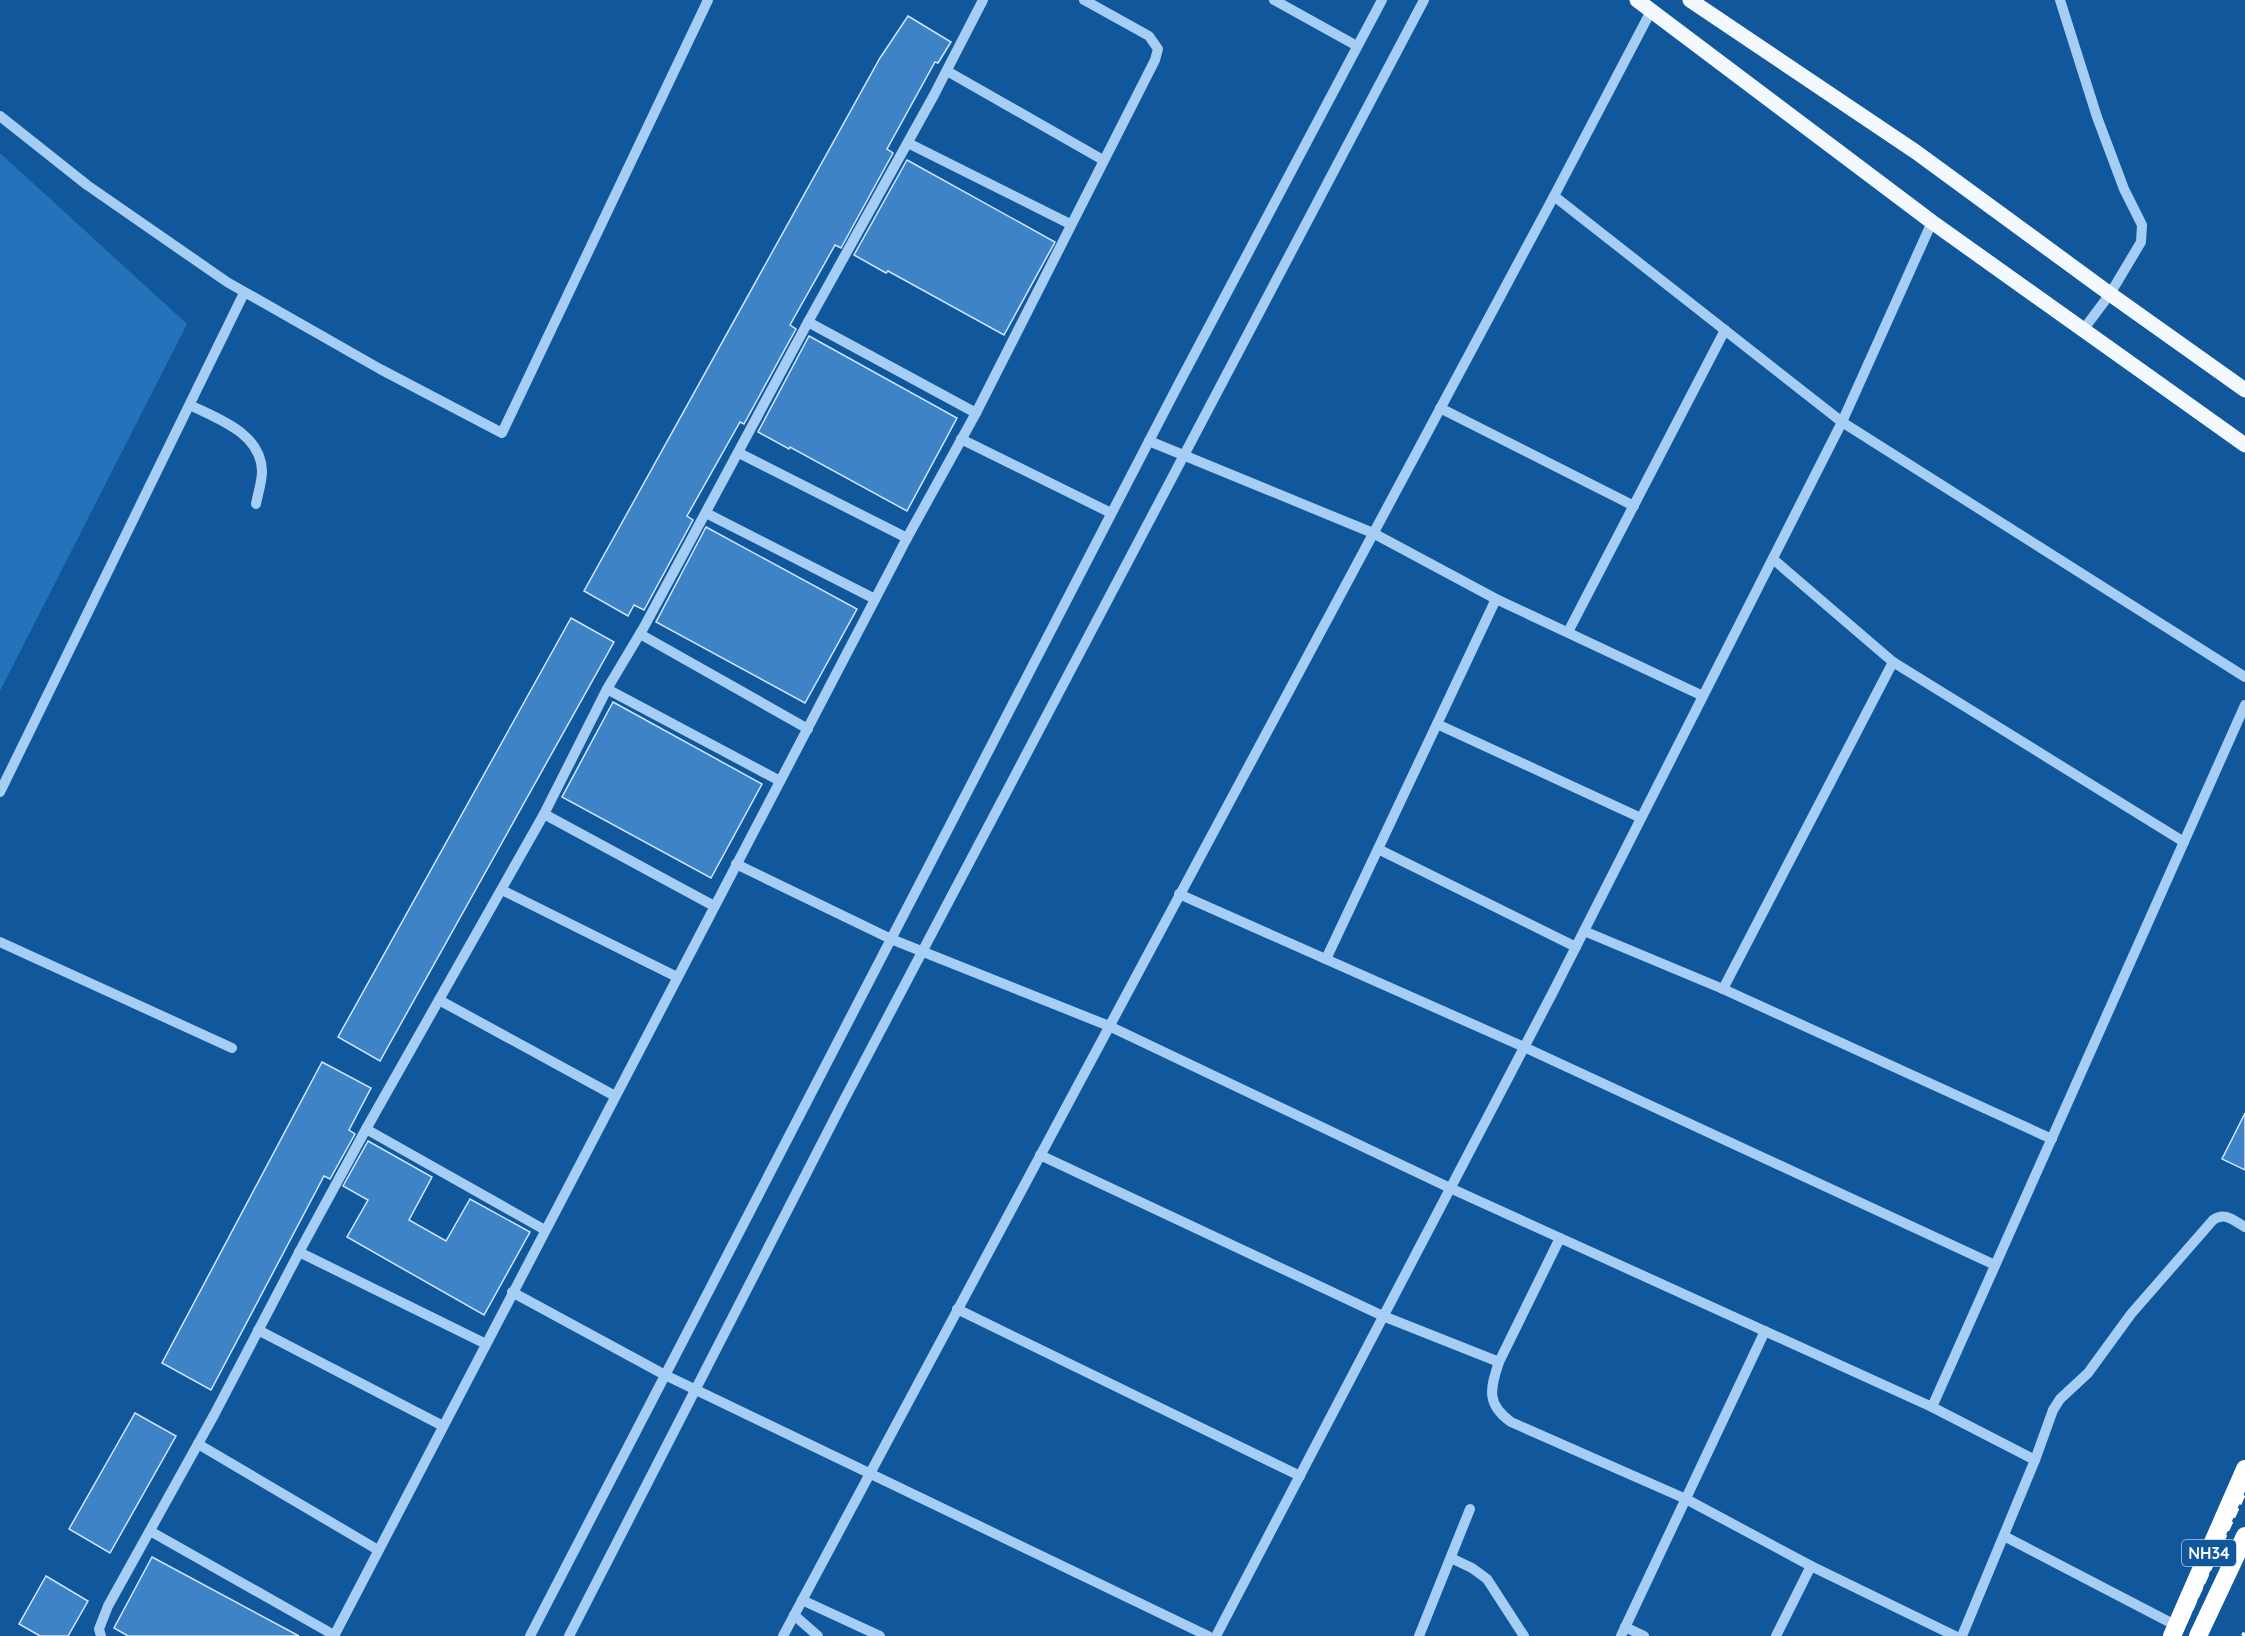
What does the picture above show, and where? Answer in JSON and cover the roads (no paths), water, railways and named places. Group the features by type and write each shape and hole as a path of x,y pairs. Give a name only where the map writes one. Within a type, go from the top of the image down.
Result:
{"highway":[{"name":"NH34","path":"2174,1631 2245,1469"},
{"name":"NH34","path":"2198,1636 2245,1536"}],"main road":[{"path":"1637,0 1932,222 2245,445"},
{"path":"1690,0 1916,152 2245,390"}],"street":[{"path":"0,116 87,185 244,293 380,369 502,433 708,0"},
{"path":"98,1634 108,1606 198,1444 299,1251 544,814 607,689 640,634 808,322 908,143 982,0"},
{"path":"150,1531 334,1636 907,538 976,413 1155,60 1158,49 1149,36 1084,0"},
{"path":"1274,0 1357,46"},
{"path":"530,1636 1111,513 1382,0"},
{"path":"569,1636 923,950 1424,0"},
{"path":"2060,0 2097,117 2124,189 2142,225 2141,242 2110,294 2083,330"},
{"path":"783,1636 1651,11"},
{"path":"947,71 1103,160"},
{"path":"908,143 1070,224"},
{"path":"1554,196 1842,422 2245,677"},
{"path":"1216,1636 1576,947 1773,559 1842,422 1932,222"},
{"path":"0,792 244,293"},
{"path":"808,322 976,413"},
{"path":"1568,632 1725,330"},
{"path":"190,405 238,429 253,445 259,456 262,470 256,504"},
{"path":"1440,408 1634,506"},
{"path":"961,439 1111,513"},
{"path":"1149,441 1373,533 1496,599 1703,696"},
{"path":"739,453 907,538"},
{"path":"706,513 875,599"},
{"path":"1773,559 1893,662 2184,842"},
{"path":"1326,959 1496,599"},
{"path":"640,634 808,729"},
{"path":"1723,989 1893,662"},
{"path":"607,689 780,781"},
{"path":"1932,1407 2245,705"},
{"path":"1437,724 1641,818"},
{"path":"544,814 714,906"},
{"path":"1378,849 1576,947"},
{"path":"736,864 891,939 1109,1026 1450,1188 1932,1407 2035,1460"},
{"path":"502,890 677,977"},
{"path":"1179,894 1524,1047 1995,1265"},
{"path":"1584,931 1723,989 2052,1139"},
{"path":"0,942 232,1048"},
{"path":"439,1000 615,1096"},
{"path":"366,1129 545,1230"},
{"path":"1040,1155 1383,1316 1499,1362"},
{"path":"1962,1636 2035,1460 2053,1410 2060,1399 2088,1373 2131,1314 2213,1220 2228,1216 2245,1227"},
{"path":"1560,1238 1493,1378 1492,1399 1502,1415 1511,1422 1686,1499 1811,1566 1955,1636"},
{"path":"299,1251 486,1344"},
{"path":"512,1292 665,1375 1208,1636"},
{"path":"957,1309 1300,1476"},
{"path":"258,1330 443,1426"},
{"path":"1644,1636 1623,1632 1765,1331"},
{"path":"198,1444 378,1550"},
{"path":"1419,1636 1470,1509"},
{"path":"2004,1536 2174,1631"},
{"path":"1451,1557 1487,1579 1524,1636"},
{"path":"1776,1636 1811,1566"},
{"path":"802,1600 880,1636"},
{"path":"794,1615 818,1636"}],"railway":[{"path":"2167,1636 2245,1467"},
{"path":"2179,1636 2245,1491"}]}
